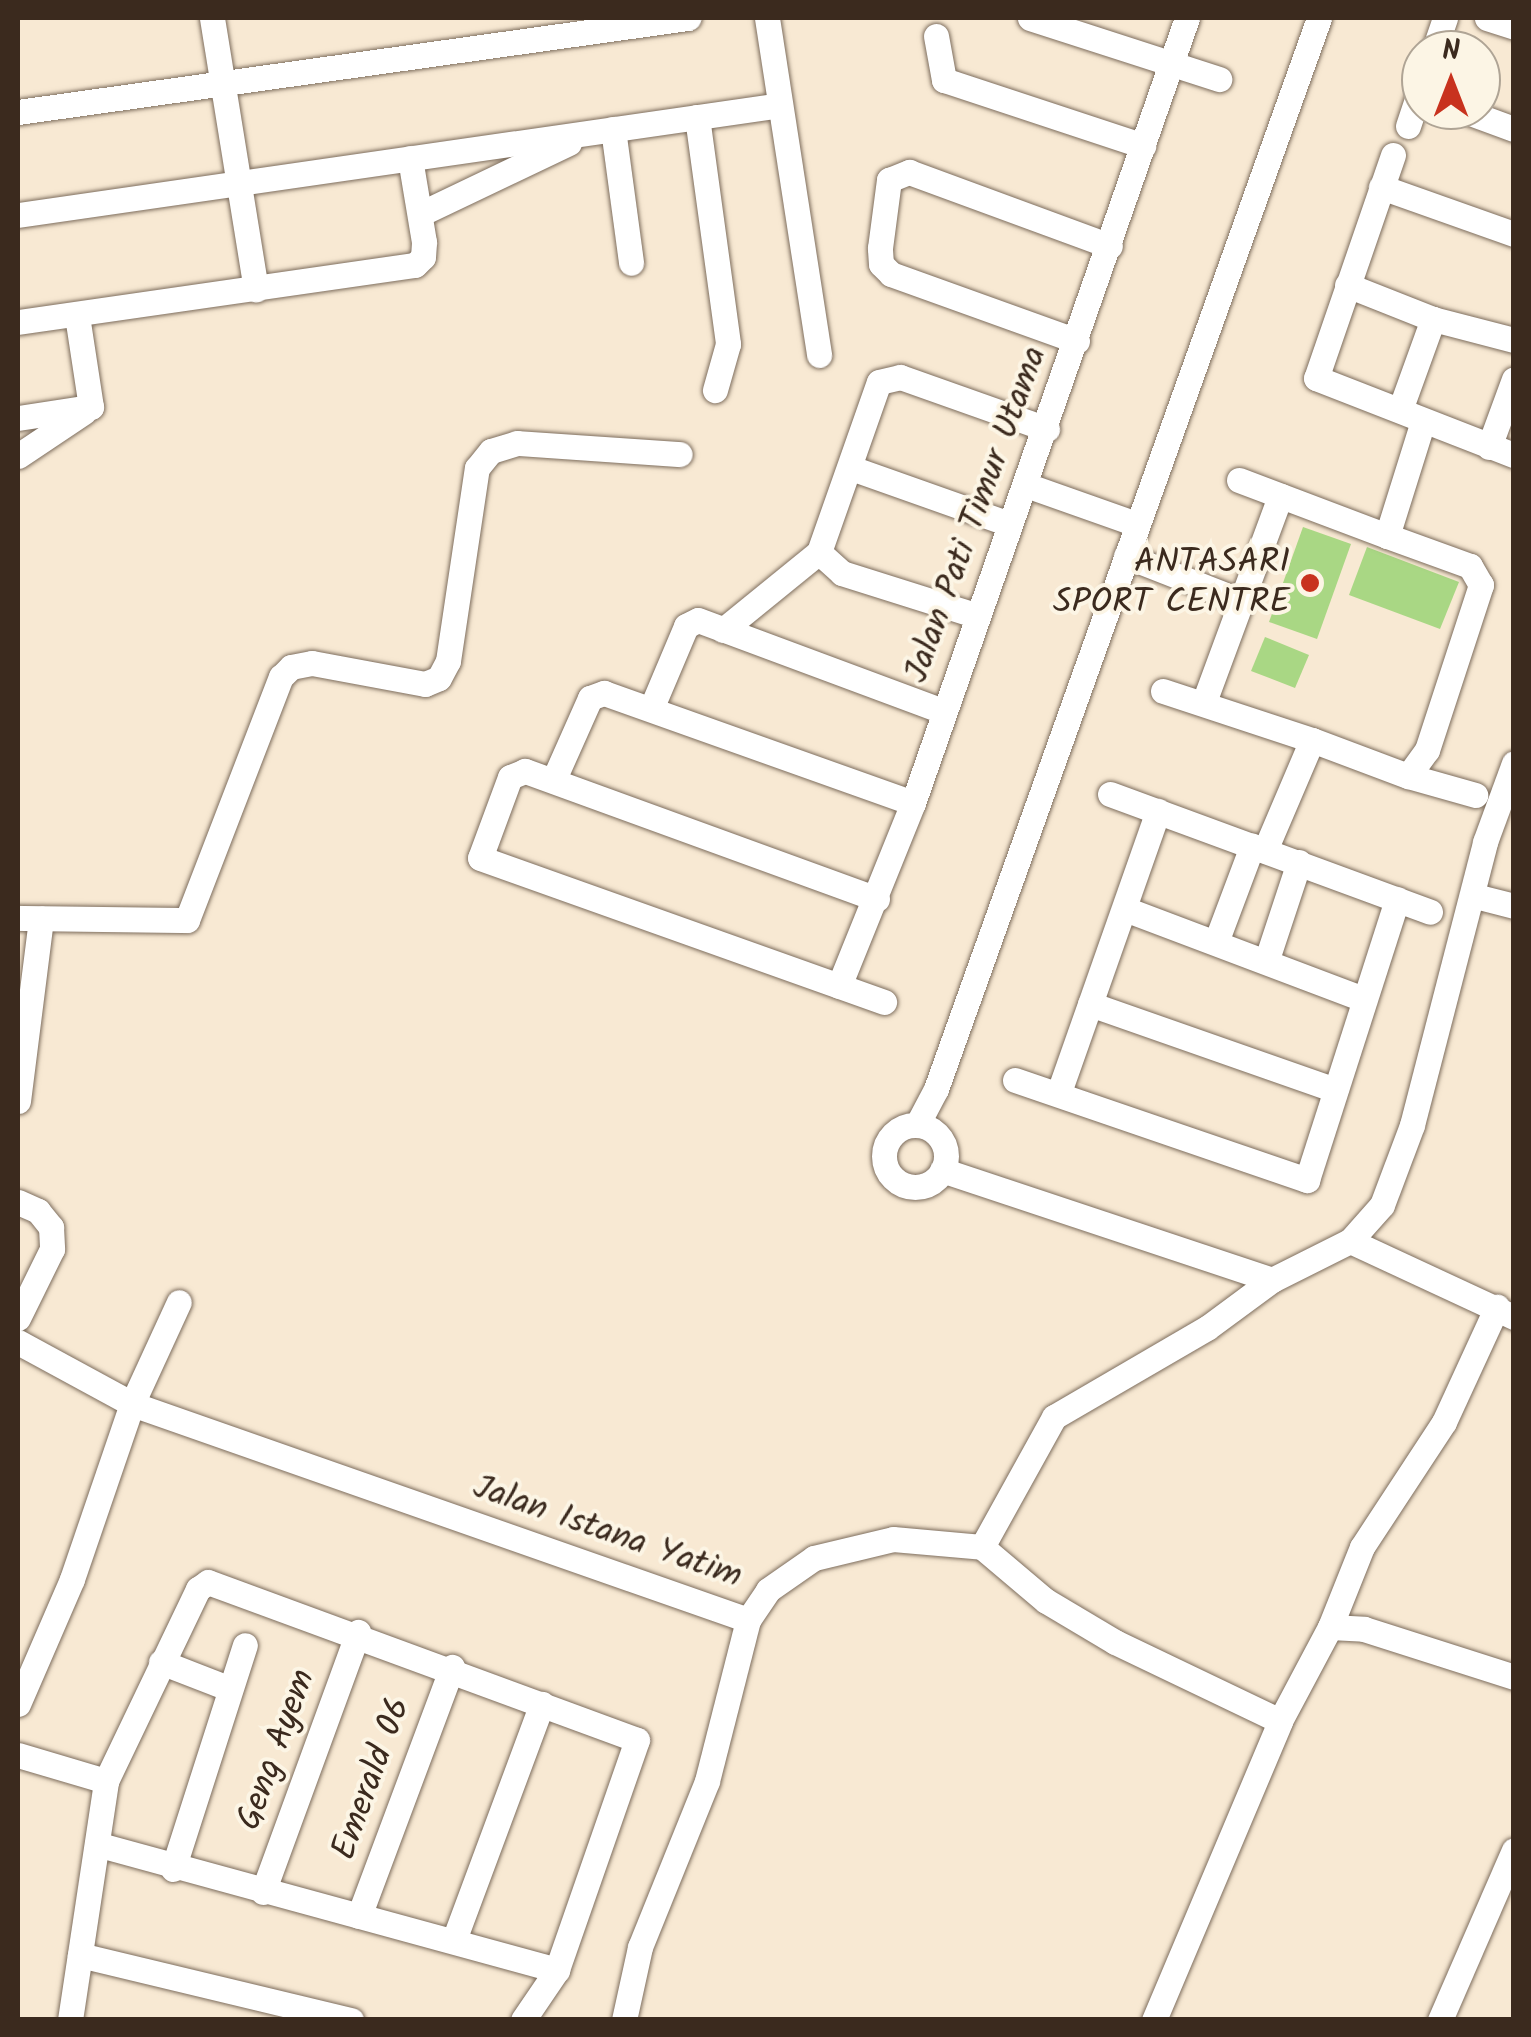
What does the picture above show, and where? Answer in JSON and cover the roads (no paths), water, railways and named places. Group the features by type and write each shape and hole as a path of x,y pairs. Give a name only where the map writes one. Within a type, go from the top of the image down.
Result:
{"street":[{"path":"212,18 256,288"},
{"path":"18,112 688,18"},
{"path":"767,18 819,355"},
{"path":"1030,18 1064,22 1219,79"},
{"name":"Jalan Pati Timur Utama","path":"840,986 913,803 1187,18"},
{"path":"917,1125 936,1089 1318,18"},
{"path":"1487,18 1514,27"},
{"path":"936,36 944,80 1144,146"},
{"path":"18,215 780,105"},
{"path":"697,117 728,344 715,390"},
{"path":"420,214 602,130"},
{"path":"602,130 631,263"},
{"path":"1393,154 1316,378 1501,451 1514,379"},
{"path":"18,322 415,265 423,257 410,158"},
{"path":"1077,341 891,274 881,264 880,248 889,180 909,172 1110,246"},
{"path":"1381,187 1514,234"},
{"path":"1347,284 1433,319 1514,340"},
{"path":"77,316 91,408"},
{"path":"1387,536 1433,319"},
{"path":"723,630 819,552 854,468 879,382 889,376 1046,429"},
{"path":"18,418 91,408"},
{"path":"18,456 91,408"},
{"path":"18,1101 30,918 187,920 281,678 291,667 312,663 425,684 439,678 448,662 477,468 492,451 516,443 680,454"},
{"path":"854,468 1009,524"},
{"path":"1239,480 1470,566 1481,585 1427,750 1408,776"},
{"path":"1026,485 1136,524"},
{"path":"1204,702 1280,496"},
{"path":"819,552 842,573 978,616"},
{"path":"1126,556 1241,602"},
{"path":"651,710 686,626 698,620 943,711"},
{"path":"1163,691 1204,702 1408,776 1476,795"},
{"path":"554,779 590,698 604,693 913,803"},
{"path":"1216,942 1312,740"},
{"path":"1280,1721 1115,1642 1046,1601 982,1547 1054,1417 1207,1328 1272,1280 1350,1241 1382,1205 1397,1172 1475,896 1485,842 1514,763"},
{"path":"877,899 525,770 510,777 482,848 485,864 884,1002"},
{"path":"1110,794 1430,912"},
{"path":"1058,1092 1158,811"},
{"path":"1267,959 1298,862"},
{"path":"1475,896 1514,906"},
{"path":"1014,1080 1306,1180 1397,899"},
{"path":"1124,909 1267,959 1362,999"},
{"path":"1090,1004 1335,1090"},
{"path":"942,1170 938,1136 917,1125 894,1132 885,1165 912,1186 942,1170 1272,1280"},
{"path":"18,1202 38,1210 50,1226 52,1250 18,1318"},
{"path":"1154,2020 1280,1721 1330,1627 1362,1548 1444,1422 1505,1312 1350,1241"},
{"path":"18,1704 72,1579 132,1404 179,1302"},
{"name":"Jalan Istana Yatim","path":"18,1342 132,1404 748,1620 768,1590 814,1558 892,1540 982,1547"},
{"path":"70,2020 100,1845 106,1781 198,1588 208,1582 358,1632 542,1704 631,1733 638,1748 557,1970 524,2020"},
{"path":"624,2020 640,1947 707,1782 748,1620"},
{"path":"1330,1627 1364,1629 1514,1677"},
{"name":"Geng Ayem","path":"263,1892 358,1632"},
{"path":"173,1869 228,1688 245,1645"},
{"path":"161,1662 228,1688"},
{"name":"Emerald 06","path":"359,1916 452,1667"},
{"path":"454,1940 542,1704"},
{"path":"18,1755 106,1781"},
{"path":"100,1845 173,1869 557,1970"},
{"path":"1440,2020 1514,1850"},
{"path":"80,1954 352,2020"}],"place":[{"name":"ANTASARI SPORT CENTRE","path":"1310,583"}]}
